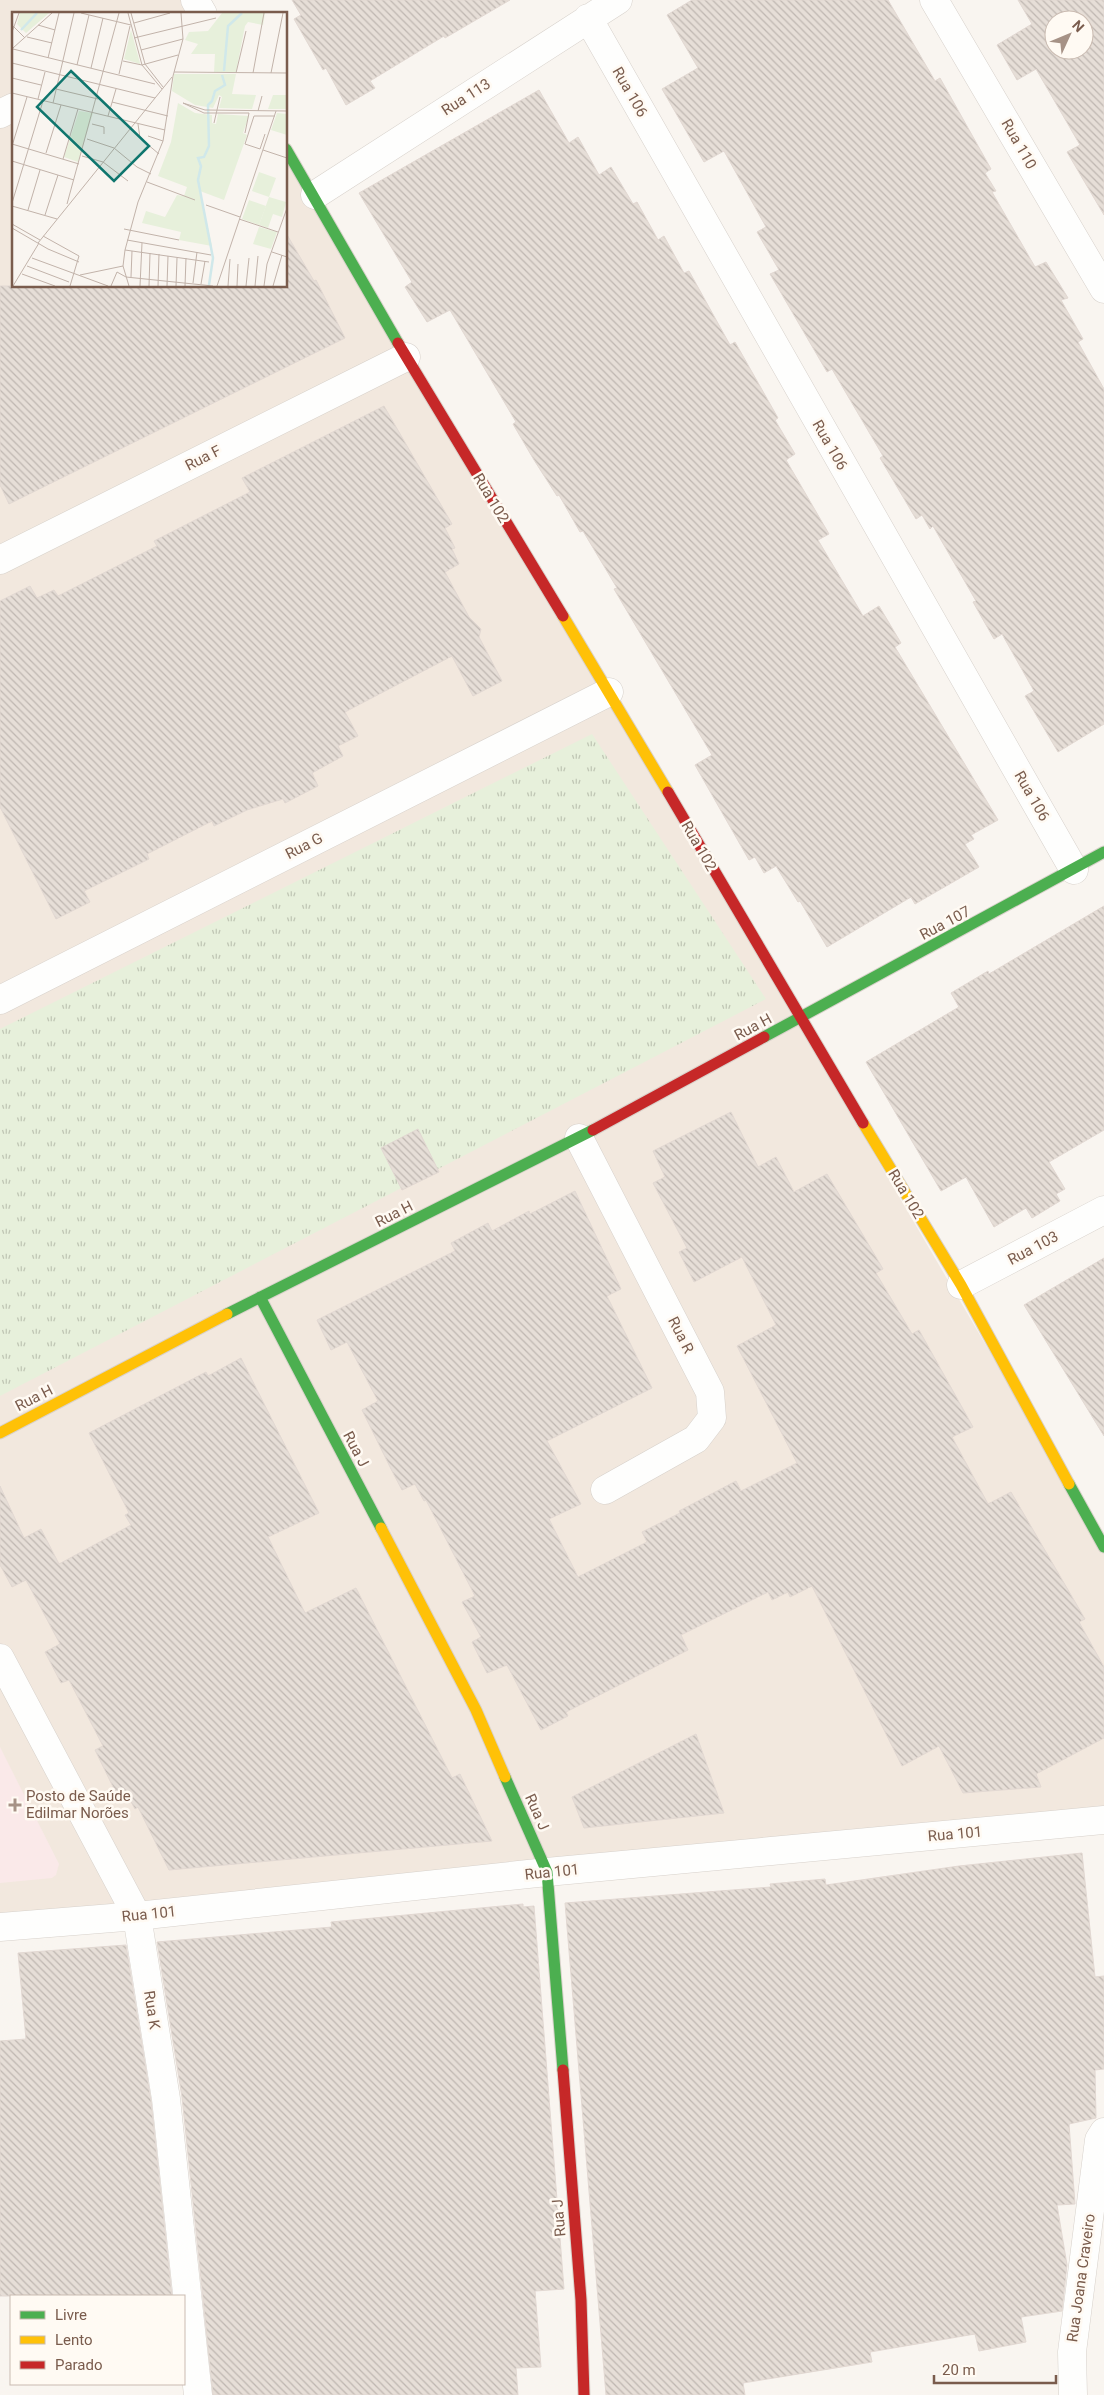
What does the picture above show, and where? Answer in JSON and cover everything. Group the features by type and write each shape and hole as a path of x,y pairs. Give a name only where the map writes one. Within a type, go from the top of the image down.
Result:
{"street":[{"path":"195,0 201,12"},
{"name":"Rua 113","path":"315,195 618,0"},
{"name":"Rua 110","path":"934,0 1104,289"},
{"name":"Rua 106","path":"588,18 1074,870"},
{"path":"0,114 12,108"},
{"name":"Rua 102","path":"288,152 315,195 406,357 609,692 800,1018 961,1285 1104,1546"},
{"name":"Rua F","path":"0,560 406,357"},
{"name":"Rua G","path":"0,1000 609,692"},
{"name":"Rua 107","path":"800,1018 1104,852"},
{"name":"Rua H","path":"0,1432 260,1298 579,1138 800,1018"},
{"name":"Rua R","path":"579,1138 710,1392 712,1418 696,1439 605,1490"},
{"name":"Rua 103","path":"961,1285 1104,1210"},
{"name":"Rua J","path":"260,1298 476,1710 547,1872 581,2300 584,2395"},
{"name":"Rua K","path":"0,1658 137,1916 166,2099 198,2395"},
{"name":"Rua 101","path":"0,1927 137,1916 547,1872 1104,1820"},
{"name":"Rua Joana Craveiro","path":"1073,2395 1072,2352 1099,2140 1104,2132"}],"shaded area":[{"path":"0,0 195,0 202,12 12,12 12,288 288,288 288,152 1104,1547 1104,1820 0,1927"},
{"name":"Posto de Saúde Edilmar Norões","path":"0,1747 59,1864 56,1875 52,1878 0,1883"}],"green space":[{"path":"592,734 766,999 0,1396 0,1029"}],"building":[{"path":"292,0 510,0 445,38 444,36 370,81 375,88 346,105 326,68 323,70 294,19 301,15"},
{"path":"692,0 888,0 935,81 940,78 991,169 985,173 996,191 992,192 1035,267 1046,262 1068,298 1061,300 1083,339 1078,342 1104,389 1104,724 1058,752 1025,696 1034,691 1002,634 994,639 973,602 976,601 933,526 930,529 922,515 916,519 880,458 883,456 832,369 827,372 770,274 779,270 757,232 766,227 724,151 704,162 662,89 698,68 667,15"},
{"path":"1018,0 1104,0 1104,215 1067,152 1080,145 1036,69 1017,80 997,45 1032,24"},
{"path":"539,90 569,143 578,137 599,175 611,167 633,204 637,202 658,240 664,236 684,273 689,271 730,345 735,342 778,418 775,420 795,454 786,460 829,534 818,540 863,616 879,606 901,643 895,647 998,820 971,835 974,839 965,844 979,867 915,904 911,897 827,947 800,901 798,902 776,866 764,873 755,857 749,860 695,765 712,755 614,589 617,588 583,531 580,532 559,495 557,496 534,460 513,424 516,422 450,310 427,322 405,287 412,282 359,193"},
{"path":"288,236 314,281 316,280 345,338 9,504 0,485 0,286 12,286 12,288 288,288"},
{"path":"384,406 452,524 445,528 455,548 452,549 459,564 445,572 469,617 481,629 479,637 502,681 473,696 452,656 345,712 358,736 338,746 343,756 312,773 318,786 285,803 283,799 247,810 214,826 212,821 147,854 149,859 84,891 90,902 56,919 0,807 0,601 30,586 37,598 54,590 58,596 157,546 154,541 250,492 242,478"},
{"path":"1104,906 1104,1130 1049,1162 1065,1189 1056,1194 1060,1201 1032,1218 1026,1208 994,1227 966,1177 941,1191 866,1062 959,1007 951,993 988,971 989,974"},
{"path":"731,1112 758,1167 776,1157 794,1192 827,1174 883,1269 876,1273 912,1334 919,1330 973,1427 952,1437 988,1504 1011,1492 1085,1619 1079,1622 1104,1667 1104,1738 1036,1774 1041,1787 963,1793 939,1746 902,1766 812,1586 790,1597 788,1592 772,1600 768,1592 681,1635 688,1650 566,1712 568,1716 541,1730 507,1665 487,1673 472,1642 481,1637 462,1602 475,1596 426,1500 424,1501 415,1484 402,1490 392,1471 362,1410 378,1401 347,1342 331,1350 317,1320 455,1251 451,1243 488,1223 492,1231 529,1211 530,1214 575,1191 621,1289 607,1296 652,1388 547,1441 581,1504 549,1519 578,1577 647,1542 642,1532 736,1481 741,1491 797,1463 737,1346 776,1325 742,1257 694,1282 679,1252 687,1248 653,1183 665,1177 653,1151"},
{"path":"418,1129 439,1172 402,1190 381,1148"},
{"path":"1104,1258 1104,1436 1024,1305"},
{"path":"241,1358 319,1513 268,1537 305,1613 356,1588 452,1778 460,1774 492,1841 169,1870 138,1807 135,1809 124,1789 116,1793 95,1750 103,1746 69,1680 61,1683 45,1652 60,1644 26,1580 12,1587 0,1565 0,1486 24,1538 41,1529 59,1564 131,1525 125,1515 129,1513 89,1433 206,1372 208,1376"},
{"path":"696,1734 724,1813 584,1828 572,1797"},
{"path":"1082,1853 1095,1977 1104,1976 1104,2069 1095,2070 1096,2118 1069,2124 1075,2204 1057,2205 1067,2265 1062,2311 1021,2317 1026,2342 979,2351 975,2334 870,2352 872,2362 743,2383 745,2395 606,2395 565,1903 771,1887 770,1884 825,1879 826,1885 959,1866"},
{"path":"523,1904 523,1907 534,1906 564,2289 535,2291 541,2367 516,2368 518,2395 213,2395 182,2097 157,1942 332,1927 331,1922"},
{"path":"126,1945 151,2101 172,2295 0,2296 0,2041 26,2039 18,1953"}],"traffic: fast":[{"path":"288,152 398,343"},
{"path":"764,1037 1104,852"},
{"path":"227,1314 593,1130"},
{"path":"260,1297 381,1528"},
{"path":"1069,1484 1104,1547"},
{"path":"505,1777 547,1872 563,2070"}],"traffic: slow":[{"path":"563,616 668,792"},
{"path":"863,1123 961,1285 1069,1484"},
{"path":"0,1433 227,1314"},
{"path":"381,1528 476,1710 505,1777"}],"traffic: jam":[{"path":"398,343 563,616"},
{"path":"668,792 863,1123"},
{"path":"593,1130 764,1037"},
{"path":"563,2070 581,2300 584,2395"}],"place":[{"name":"Posto de Saúde Edilmar Norões","path":"15,1805"}]}
